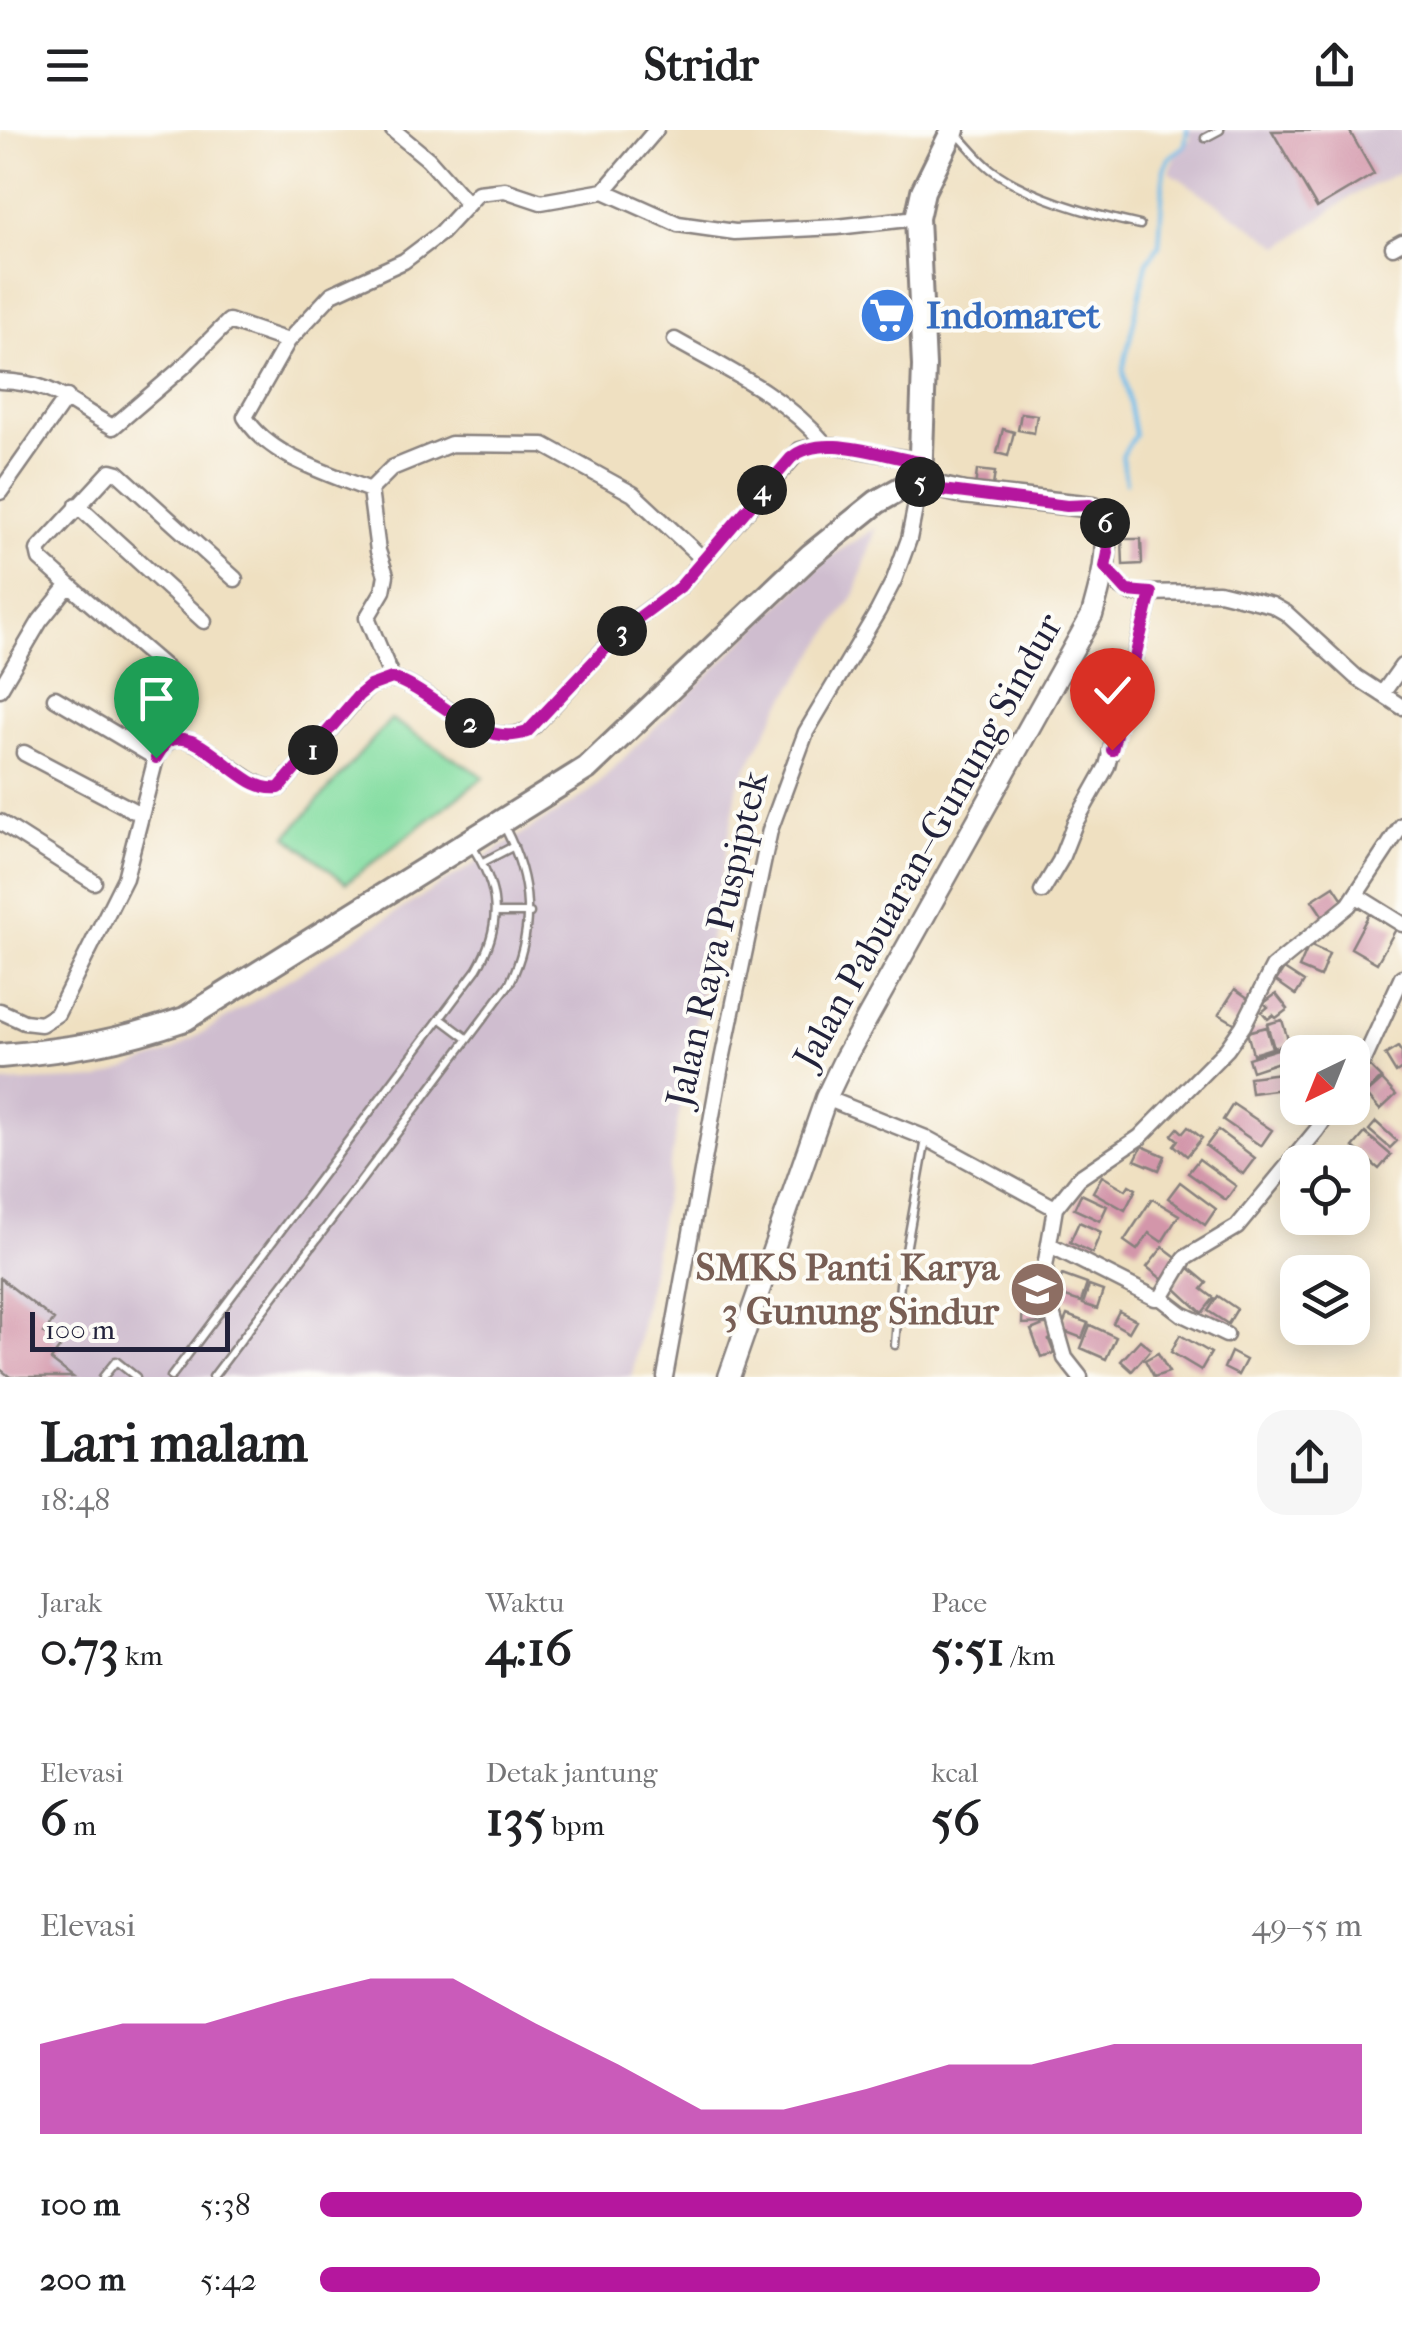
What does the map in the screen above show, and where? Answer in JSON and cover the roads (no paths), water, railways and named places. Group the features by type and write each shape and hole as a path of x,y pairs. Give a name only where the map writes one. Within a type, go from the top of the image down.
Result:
{"main road":[{"name":"Jalan Raya Puspiptek","path":"920,472 924,366 917,218 923,192 953,130"},
{"path":"0,1056 76,1050 140,1035 185,1019 502,822 586,768 811,555 920,472"}],"street":[{"path":"393,130 428,159 467,203"},
{"path":"604,191 656,130"},
{"path":"370,490 284,452 247,420 246,413 288,340 332,294 404,260 442,233 478,193 505,190 541,202 604,191 678,224 702,230 768,232 917,218"},
{"path":"0,381 31,382 67,396 113,427 229,321 288,340"},
{"path":"674,340 781,401 808,423 825,444"},
{"path":"0,492 67,396"},
{"path":"370,490 392,468 451,444 544,445 633,494 702,559"},
{"path":"0,1012 41,1024 57,1014 118,894 156,758 166,742 183,738 254,784 279,788 358,696 370,686 392,678 418,688 496,736 527,732 626,627 671,595 800,450 825,444 920,472"},
{"path":"168,670 36,554 111,471 118,473 235,579"},
{"name":"Jalan Pabuaran–Gunung Sindur","path":"729,1377 826,1098 1092,615 1108,553 1105,516 1094,507 949,491 920,472"},
{"name":"Jalan Raya Puspiptek","path":"665,1377 722,1060 770,830 806,732 894,580 909,540 920,472"},
{"path":"370,490 378,552 386,575 383,591 367,618 392,678"},
{"path":"77,506 204,621"},
{"path":"1105,567 1127,591 1219,592 1272,605 1286,613 1341,665 1402,707"},
{"path":"0,690 40,622 69,585"},
{"path":"1042,891 1107,766 1151,593"},
{"path":"1382,694 1402,666"},
{"path":"56,698 156,758"},
{"path":"24,753 140,814"},
{"path":"1,825 94,882"},
{"path":"1080,1377 1065,1358 1048,1299 1045,1267 1055,1208 1079,1178 1140,1138 1214,1062 1242,1026 1273,966 1342,913 1402,825"},
{"path":"1357,896 1402,924"},
{"path":"1370,1047 1402,977"},
{"path":"826,1098 926,1138 1055,1208"},
{"path":"1161,1298 1186,1258 1236,1226 1320,1125"},
{"path":"1050,1245 1161,1298 1182,1314 1226,1335"}],"lane":[{"path":"953,130 1000,175 1081,210 1140,225"},
{"path":"1205,138 1220,130"},
{"path":"214,1377 510,983 523,957 530,912 527,884 502,822"},
{"path":"171,1377 488,950 496,913 483,862 469,842"},
{"path":"483,862 514,846"},
{"path":"496,913 530,912"},
{"path":"440,1018 468,1039"},
{"path":"895,1345 900,1284 926,1138"},
{"path":"103,1377 116,1361 136,1377"}],"waterway":[{"path":"1126,482 1122,456 1135,435 1123,370 1147,262 1159,245 1164,169 1169,158 1185,145 1187,130"}],"place":[{"name":"Indomaret","path":"887,315"},
{"name":"SMKS Panti Karya 3 Gunung Sindur","path":"1038,1289"}]}
